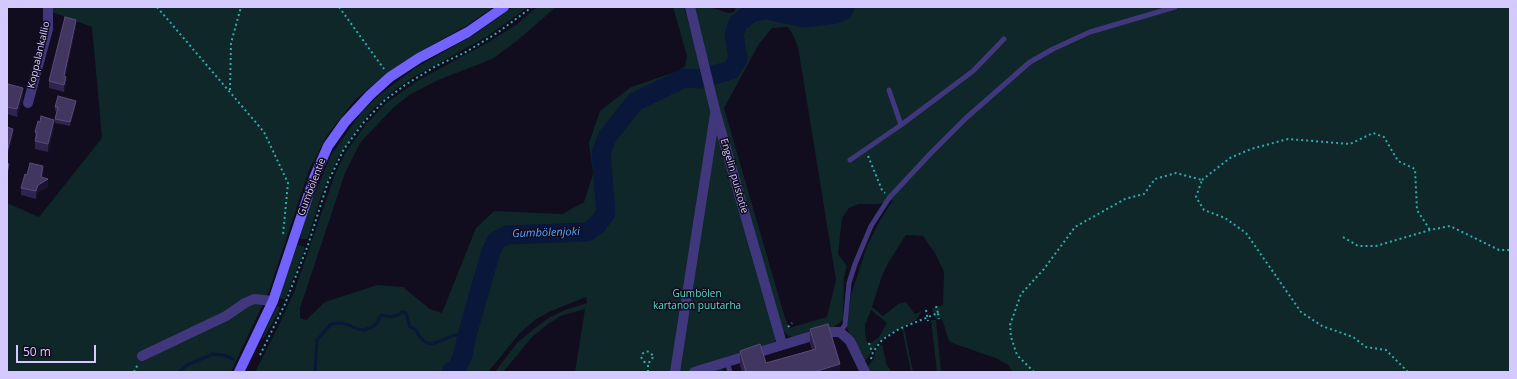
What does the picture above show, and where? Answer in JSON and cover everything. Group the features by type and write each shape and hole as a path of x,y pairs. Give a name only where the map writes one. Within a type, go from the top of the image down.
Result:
{"main road":[{"name":"Gumbölentie","path":"239,372 255,341 273,300 314,178 328,146 345,122 370,95 390,77 419,58 468,32 504,7"}],"street":[{"name":"Koppalankallio","path":"28,103 48,29 48,7"},
{"name":"Engelin puistotie","path":"690,7 716,110 782,344"},
{"path":"675,372 716,110"},
{"path":"142,356 226,316 254,299 273,300"},
{"path":"694,372 825,332 840,332 850,341 864,370"}],"lane":[{"path":"840,332 845,325 850,283 855,264 871,226 889,198 966,118 1030,62 1053,49 1090,32 1175,7"},
{"path":"850,160 901,125 973,71 1004,39"},
{"path":"889,90 901,125"},
{"path":"727,362 730,372"}],"path":[{"path":"158,7 264,132 288,183 283,235 292,240"},
{"path":"230,92 231,44 241,7"},
{"path":"339,7 390,77"},
{"path":"257,360 285,304 308,245 328,182 344,149 364,122 385,100 404,85 436,66 466,52 497,33 532,7"},
{"path":"1408,372 1386,350 1366,347 1353,337 1322,326 1301,312 1246,233 1225,218 1204,210 1196,197 1202,180 1230,158 1251,150 1288,139 1350,144 1373,133 1384,137 1398,161 1415,168 1417,210 1430,230"},
{"path":"865,149 882,190 889,198"},
{"path":"1034,372 1017,355 1011,337 1010,324 1021,294 1033,279 1044,269 1076,227 1125,199 1144,194 1155,179 1176,173 1202,180"},
{"path":"1344,237 1358,246 1376,246 1430,230 1450,226 1499,250 1510,250"},
{"path":"936,306 939,319"},
{"path":"926,310 928,320"},
{"path":"864,370 870,363 872,353 882,340 899,329 938,313"},
{"path":"869,342 868,345 872,353"},
{"path":"648,362 644,362 642,357 646,352 649,352 652,356 652,359 648,362 648,372"}],"green space":[{"path":"51,7 494,7 466,26 419,52 387,73 355,100 328,134 309,170 269,291 231,372 7,372 7,203 39,217 102,138 92,27 52,12"},
{"path":"513,7 528,7 488,36 410,79 392,92 371,111 338,157 321,196 308,238 301,239 300,237 307,212 331,155 360,114 379,95 415,68 474,35"},
{"name":"Gumbölen kartanon puutarha","path":"537,7 556,7 518,40 492,59 436,81 411,94 394,107 360,143 345,173 300,308 300,318 306,320 325,302 377,285 403,287 430,309 442,313 476,228 494,211 562,214 584,202 593,174 589,143 600,111 631,87 678,71 685,66 687,56 673,7 684,7 776,337 775,342 722,368 724,372 575,372 585,309 561,316 548,324 533,336 503,372 495,372 517,343 535,328 550,317 565,310 587,303 586,297 551,311 536,319 520,333 488,372 255,372 294,292 335,174 345,153 367,123 385,104 417,81 487,43 516,25"},
{"path":"693,7 710,7 728,13 734,12 736,7 1510,7 1510,372 1013,372 1008,365 998,359 949,341 942,319 936,320 932,308 943,305 944,272 935,253 923,236 906,235 888,263 872,307 883,316 898,304 906,302 915,314 922,311 916,320 888,335 879,342 865,361 857,350 847,328 851,295 867,246 879,222 893,200 878,204 859,204 849,208 842,218 838,254 847,266 844,277 843,319 832,328 794,338 787,335 781,328 718,103","holes":["788,27 798,47 836,280 827,317 789,328 724,108 759,44 772,28","871,310 887,323 879,337 871,343 867,342 865,333 865,325"]},
{"path":"297,245 305,248 285,299 281,299 279,297"},
{"path":"277,306 280,307 278,313 264,338 262,338"},
{"path":"931,320 936,320 941,372 937,372"},
{"path":"904,328 913,372 911,372 902,329"},
{"path":"882,344 887,366 892,372 868,372 867,367 873,360 876,350"}],"building":[{"path":"65,17 76,20 64,76 66,77 64,85 49,81"},
{"path":"8,84 23,88 17,109 7,107"},
{"path":"58,96 76,101 70,122 55,119 58,107 55,107"},
{"path":"41,116 54,120 48,144 35,141 37,133 35,132"},
{"path":"7,127 13,129 7,152"},
{"path":"30,163 43,166 41,177 48,179 38,185 36,191 21,188 25,174 27,175"},
{"path":"828,324 840,364 814,372 746,372 740,351 760,344 766,363 816,349 810,329"}],"waterway":[{"name":"Gumbölenjoki","path":"451,372 457,368 463,355 467,335 491,251 496,241 507,235 587,232 597,225 606,213 601,153 607,137 635,102 684,78 699,79 731,70 738,59 734,35 738,23 752,12 767,10 804,18 836,14 844,10 845,7"},
{"path":"315,372 317,340 331,324 341,323 364,330 377,323 381,315 391,317 402,312 406,313 410,327 416,330 425,342 432,344 455,335 467,335"},
{"path":"179,372 187,365 213,354 223,355 233,359"}]}
